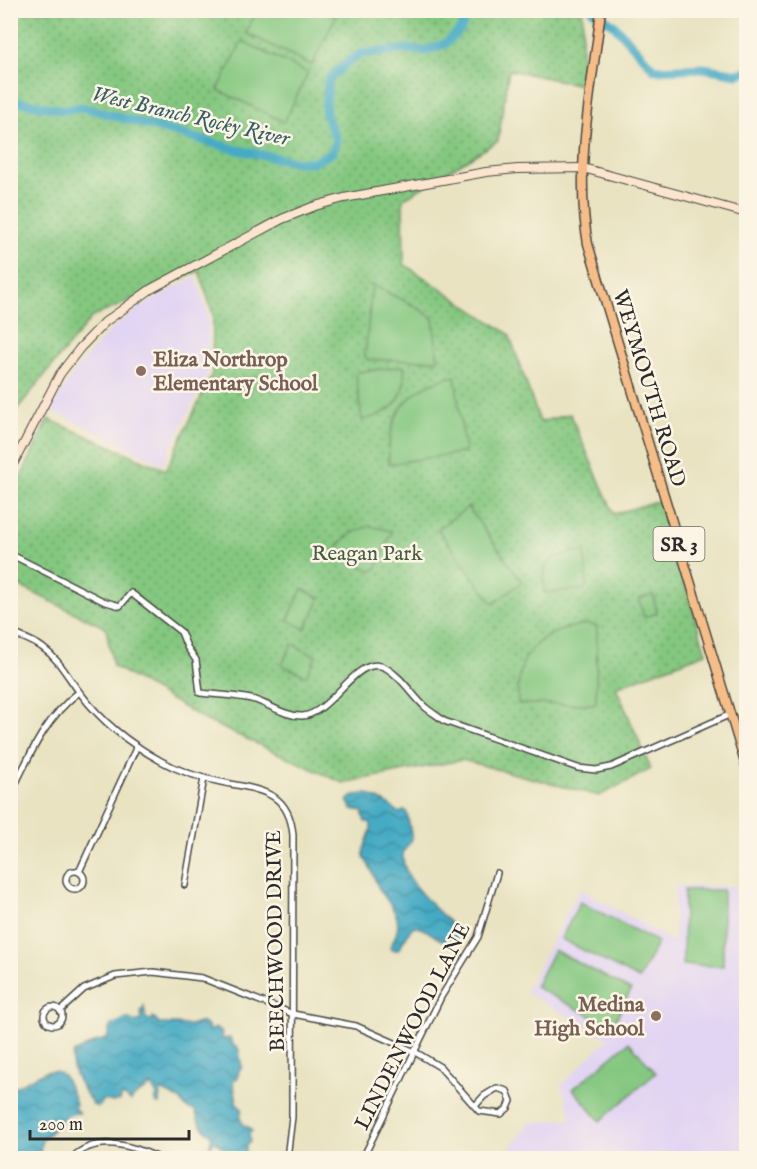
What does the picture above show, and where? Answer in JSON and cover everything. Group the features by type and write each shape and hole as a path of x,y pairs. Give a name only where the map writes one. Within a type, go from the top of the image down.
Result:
{"main road":[{"name":"WEYMOUTH ROAD","path":"601,10 583,168 582,206 591,256 731,714 742,736 747,766"}],"street":[{"path":"10,470 60,374 80,348 105,322 151,289 267,226 329,201 478,173 518,169 583,168 747,213"},
{"path":"10,554 103,601 120,606 131,593 181,632 196,660 200,693 253,700 293,715 304,716 320,710 358,672 368,666 378,665 396,675 425,707 444,721 578,768 596,770 611,767 731,714"},
{"name":"BEECHWOOD DRIVE","path":"10,632 41,646 52,655 79,692 109,725 136,746 164,762 204,778 262,790 281,803 290,818 293,836 293,1014 292,1117 287,1158"},
{"path":"10,795 45,727 79,692"},
{"path":"79,872 136,746"},
{"path":"185,885 204,778"},
{"name":"LINDENWOOD LANE","path":"363,1158 441,996 478,937 497,873"},
{"path":"60,1011 84,989 102,980 125,974 153,972 202,978 293,1014 356,1026 415,1052 440,1067 479,1111 501,1114 508,1108 511,1101 507,1091 497,1088 484,1096 475,1106"},
{"path":"72,1158 92,1145 108,1143 159,1158"}],"shaded area":[{"name":"Eliza Northrop Elementary School","path":"196,276 209,319 208,373 163,464 50,410 76,369 113,328 139,308"},
{"name":"Medina High School","path":"675,886 735,886 741,967 746,965 746,1158 503,1158 529,1122 572,1119 561,1085 608,1039 525,992 580,889 674,942"}],"green space":[{"name":"Reagan Park","path":"10,11 583,11 581,85 509,70 498,141 403,199 404,264 509,334 540,422 570,414 614,514 659,501 706,653 616,687 651,769 599,796 462,760 343,783 207,721 113,666 106,628 11,582 11,498 48,419 166,470 212,374 213,314 199,271 92,317 13,414 11,413"},
{"path":"257,11 325,11 336,16 312,65 246,33"},
{"path":"242,41 308,73 284,122 218,90"},
{"path":"372,285 413,305 433,318 438,360 368,360 365,356"},
{"path":"404,366 403,387 396,403 382,413 362,420 356,375 358,372"},
{"path":"455,376 465,452 389,464 391,431 403,406 424,387"},
{"path":"468,507 522,582 493,604 438,529"},
{"path":"370,526 392,531 376,569 372,571 333,554 348,536"},
{"path":"585,552 587,586 584,589 545,593 544,573 552,560 565,554"},
{"path":"302,589 320,598 305,629 288,620"},
{"path":"653,595 657,613 644,617 639,599"},
{"path":"587,624 597,626 596,701 593,704 518,704 521,671 533,648 555,632"},
{"path":"292,644 316,656 306,676 282,665"},
{"path":"684,890 723,890 723,966 683,965"},
{"path":"580,902 658,942 639,979 561,939"},
{"path":"554,950 631,990 612,1027 535,987"},
{"path":"629,1042 656,1073 600,1121 573,1089"}],"water":[{"path":"367,794 400,813 405,810 407,813 412,839 405,848 404,866 415,886 457,930 459,934 452,943 417,927 412,927 398,950 391,950 390,947 397,930 397,917 364,857 364,848 371,830 370,822 365,822 362,811 352,809 347,801 355,795"},
{"path":"144,1006 146,1019 152,1020 153,1017 159,1024 192,1025 201,1022 208,1026 209,1031 216,1028 221,1031 223,1039 230,1038 234,1046 238,1047 242,1067 238,1078 233,1080 236,1103 242,1109 240,1118 244,1126 249,1127 252,1131 249,1134 250,1142 246,1147 245,1155 231,1158 216,1141 209,1147 211,1135 200,1123 195,1110 186,1108 181,1100 163,1091 160,1093 159,1104 157,1104 155,1099 157,1095 151,1086 131,1101 122,1095 120,1101 105,1100 97,1107 93,1105 75,1073 73,1053 107,1039 110,1026 127,1018 135,1022 141,1020 141,1011"},
{"path":"46,1071 55,1071 63,1075 75,1100 74,1108 79,1113 63,1119 42,1140 39,1158 11,1158 11,1089"}],"waterway":[{"name":"West Branch Rocky River","path":"10,100 63,110 82,107 238,150 297,162 314,162 333,152 336,139 325,107 329,79 360,54 407,49 424,51 445,44 460,30 470,10"},
{"name":"West Branch Rocky River","path":"592,10 614,25 655,70 703,68 738,74 746,71"}],"place":[{"name":"Eliza Northrop Elementary School","path":"141,371"},
{"name":"Medina High School","path":"656,1016"}]}
